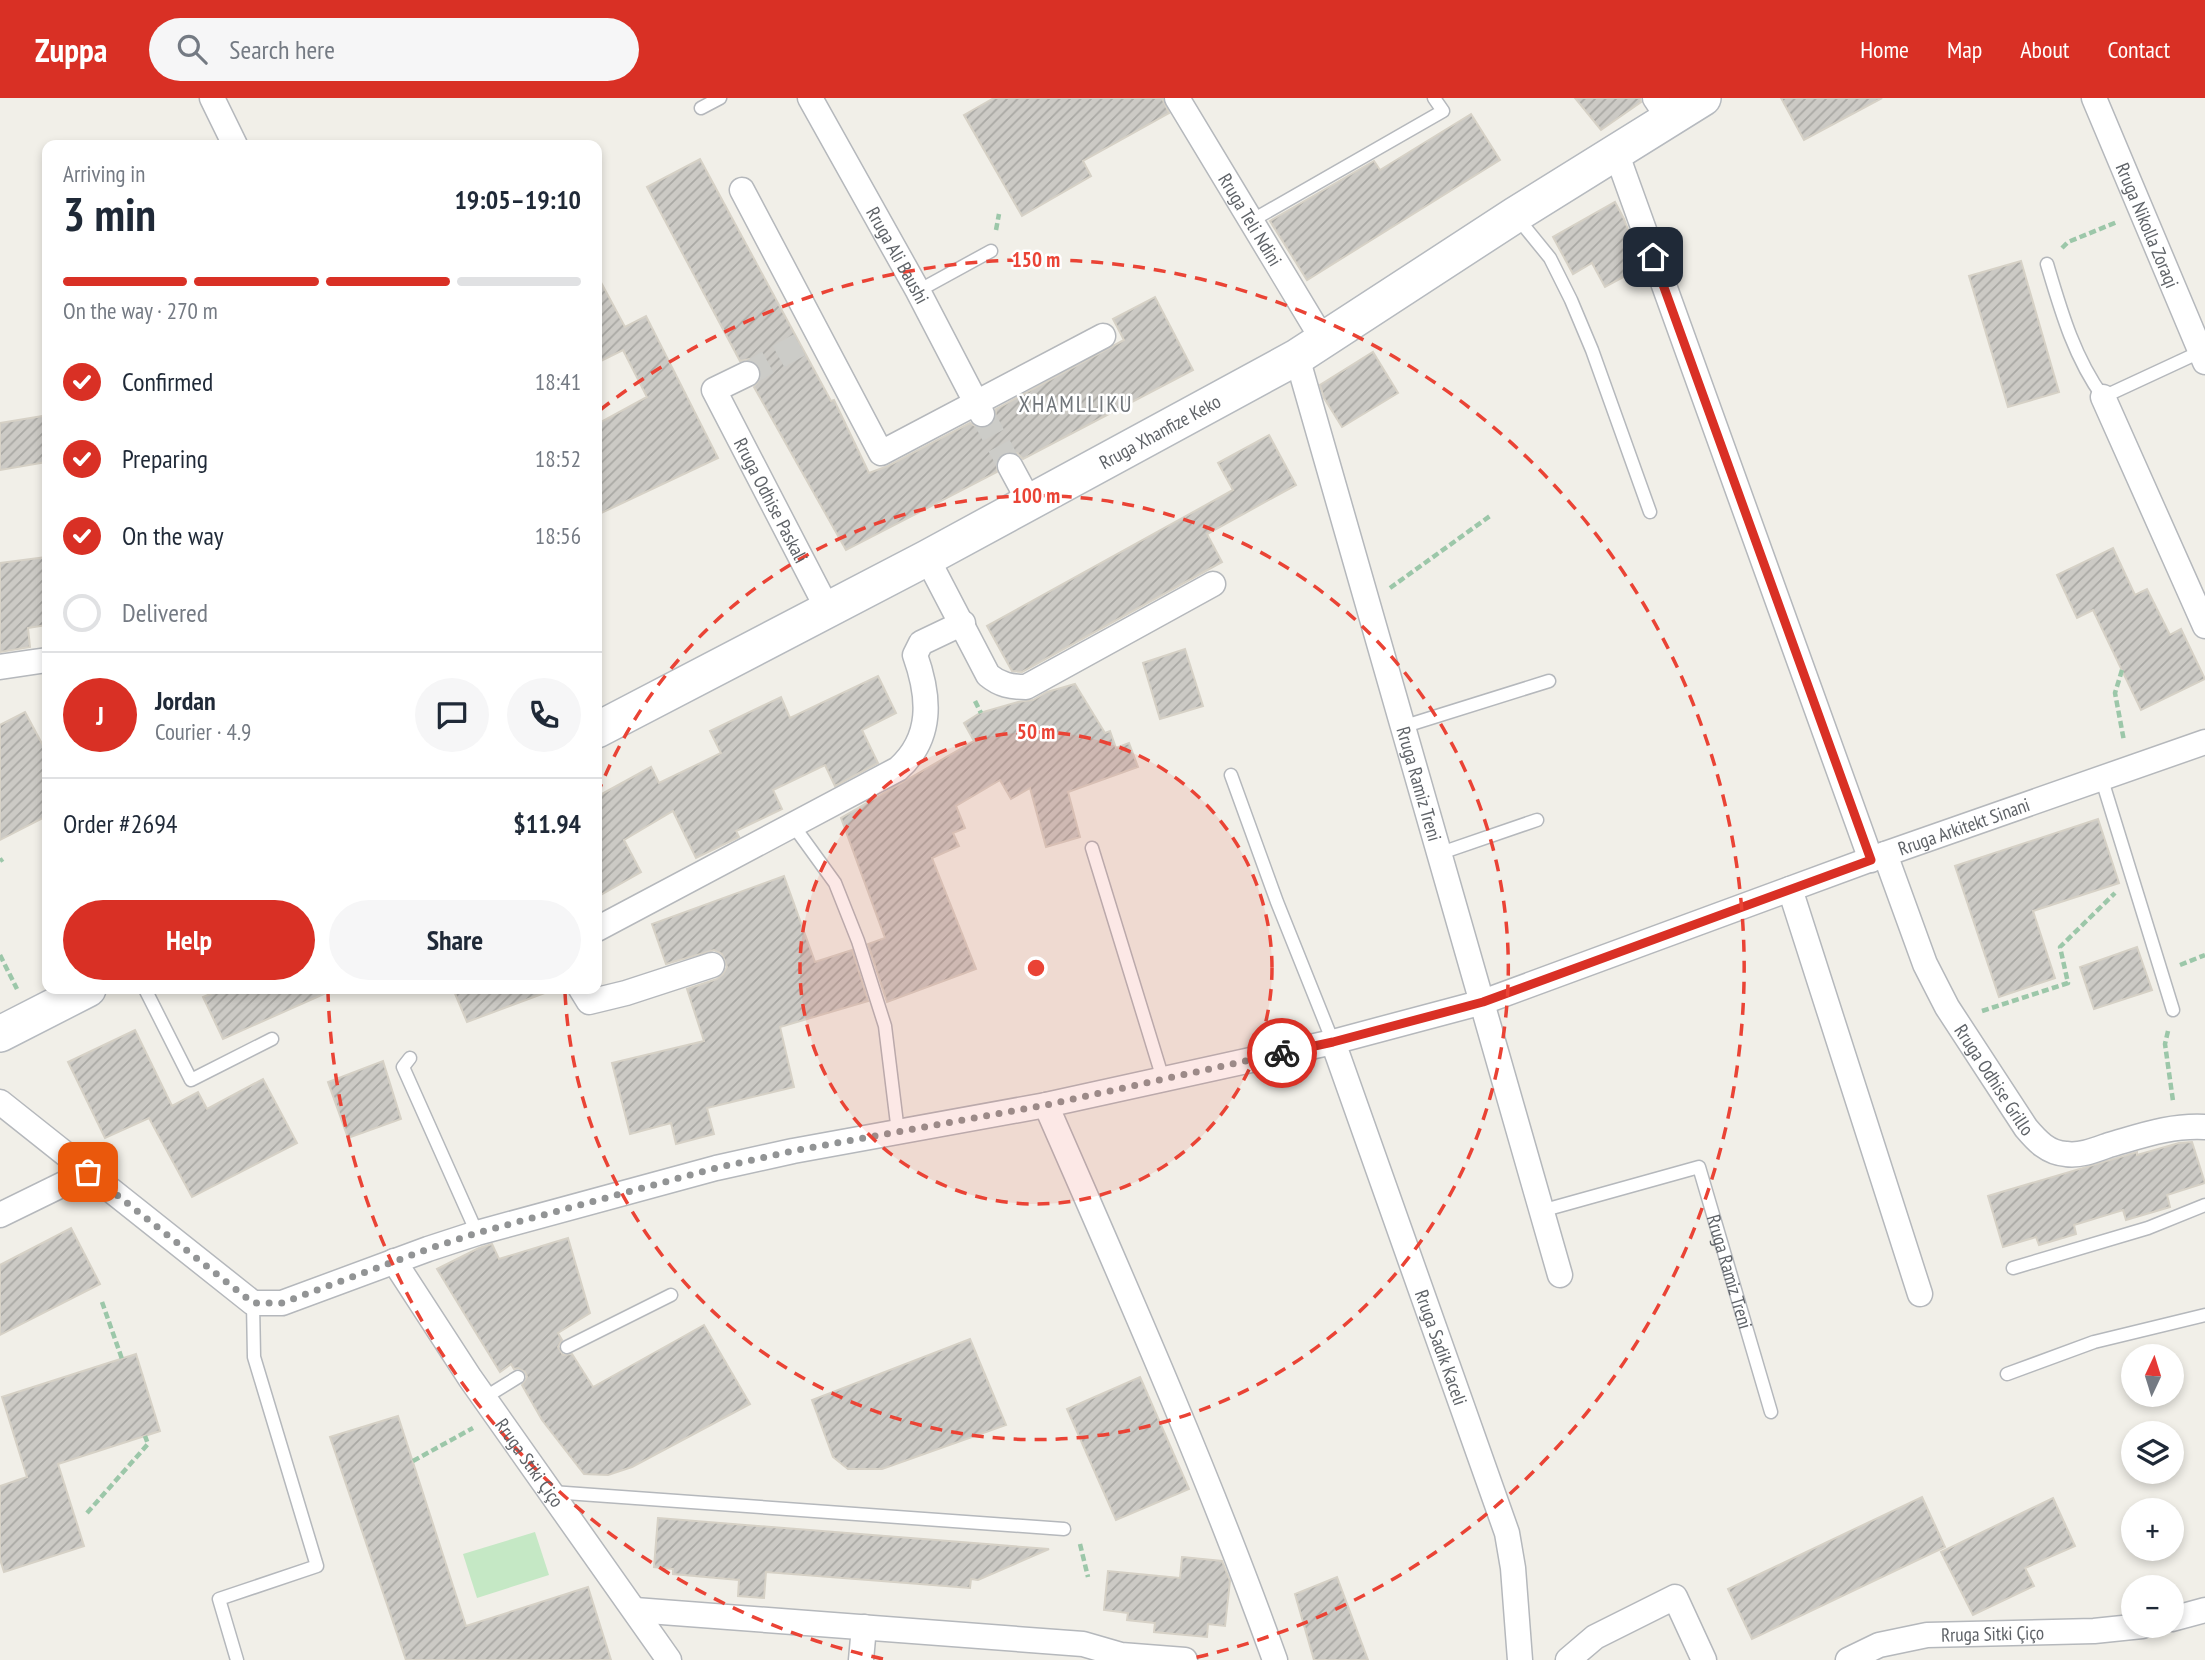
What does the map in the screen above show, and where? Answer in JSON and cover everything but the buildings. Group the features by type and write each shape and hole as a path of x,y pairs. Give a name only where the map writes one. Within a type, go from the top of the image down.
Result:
{"main road":[{"name":"Rruga Xhanfize Keko","path":"602,727 928,558 1310,349 1616,152 1662,108 1703,98"},
{"path":"0,1034 78,994"}],"street":[{"path":"212,98 233,140"},
{"name":"Rruga Ali Baushi","path":"810,98 980,408"},
{"name":"Rruga Teli Ndini","path":"1177,98 1251,221 1310,349"},
{"name":"Rruga Nikolla Zoraqi","path":"2094,98 2203,357"},
{"name":"Rruga Odhise Grillo","path":"1616,152 1878,857 1925,964 1955,1020 2026,1128 2048,1149 2064,1154 2081,1154 2177,1126 2205,1127"},
{"path":"742,190 810,340 881,453 980,408 1103,336"},
{"name":"Rruga Ramiz Treni","path":"1310,349 1367,605 1560,1275"},
{"name":"Rruga Odhise Paskali","path":"747,373 714,390 828,610"},
{"path":"2103,397 2205,626"},
{"path":"1010,466 1030,503"},
{"path":"928,558 988,675 998,683 1012,687 1026,687 1213,584"},
{"path":"602,926 898,769 912,757 922,741 925,725 921,672 915,655 921,643 963,623"},
{"path":"0,667 42,661"},
{"name":"Rruga Arkitekt Sinani","path":"253,1303 282,1303 477,1233 716,1168 1046,1105 1333,1042 1483,1002 1878,857 2205,742"},
{"path":"1790,889 1920,1294"},
{"path":"584,994 589,1002 712,965"},
{"name":"Rruga Sadik Kaceli","path":"1333,1042 1507,1533 1514,1568 1520,1660"},
{"path":"0,1102 253,1303"},
{"path":"1046,1105 1161,1368 1248,1584 1275,1660"},
{"path":"0,1215 88,1172"},
{"name":"Rruga Stiki Çiço","path":"394,1261 490,1406 669,1660"},
{"path":"1568,1660 1595,1637 1675,1597 1704,1660"},
{"path":"635,1610 1083,1644 1121,1655 1185,1660"},
{"path":"2184,1616 2205,1610"},
{"path":"861,1660 864,1627"},
{"name":"Rruga Sitki Çiço","path":"1848,1660 1879,1645 1927,1635 2121,1628"}],"lane":[{"path":"701,108 720,98"},
{"path":"1251,221 1443,111 1434,98"},
{"path":"1515,215 1550,258 1571,300 1592,350 1650,512"},
{"path":"918,291 991,251"},
{"path":"2047,264 2066,327 2087,374 2103,397"},
{"name":"Rruga Nikolla Zoraqi","path":"2103,397 2203,357"},
{"path":"1402,727 1549,681"},
{"path":"1231,775 1277,902 1333,1042"},
{"path":"2102,780 2174,1010"},
{"path":"1438,853 1537,820"},
{"path":"793,825 835,883 858,941 884,1026 898,1132"},
{"path":"1092,848 1163,1079"},
{"path":"148,994 191,1080 272,1039"},
{"path":"410,1058 403,1067 477,1233"},
{"name":"Rruga Ramiz Treni","path":"1541,1211 1699,1167 1771,1412"},
{"path":"2013,1268 2148,1228 2205,1205"},
{"path":"567,1347 671,1295"},
{"path":"237,1660 219,1599 317,1566 254,1357 253,1303"},
{"path":"2007,1374 2094,1342 2205,1315"},
{"path":"490,1406 518,1377"},
{"path":"552,1492 1064,1529"}],"path":[{"path":"2047,264 2068,243 2142,212"},
{"path":"1367,605 1490,516"},
{"path":"2122,670 2115,693 2126,749 2133,769"},
{"path":"1955,1020 2068,983 2060,947 2118,890"},
{"path":"2174,1010 2165,1044 2177,1126"},
{"path":"102,1302 122,1359"},
{"path":"413,1461 475,1427 490,1406"},
{"path":"87,1513 148,1444 145,1436"},
{"path":"1064,1529 1082,1546 1088,1577"}],"green space":[{"path":"535,1532 549,1575 477,1598 463,1554"}],"tunnel":[{"path":"747,374 801,344"},
{"path":"982,414 1010,466"}],"way so far":[{"path":"88,1172 253,1303 268,1305 282,1303 477,1233 716,1168 793,1151 1046,1105 1282,1053"}],"district":[{"name":"XHAMLLIKU","path":"1076,404"}],"route":[{"path":"1282,1053 1483,1002 1871,860 1653,257"}]}
